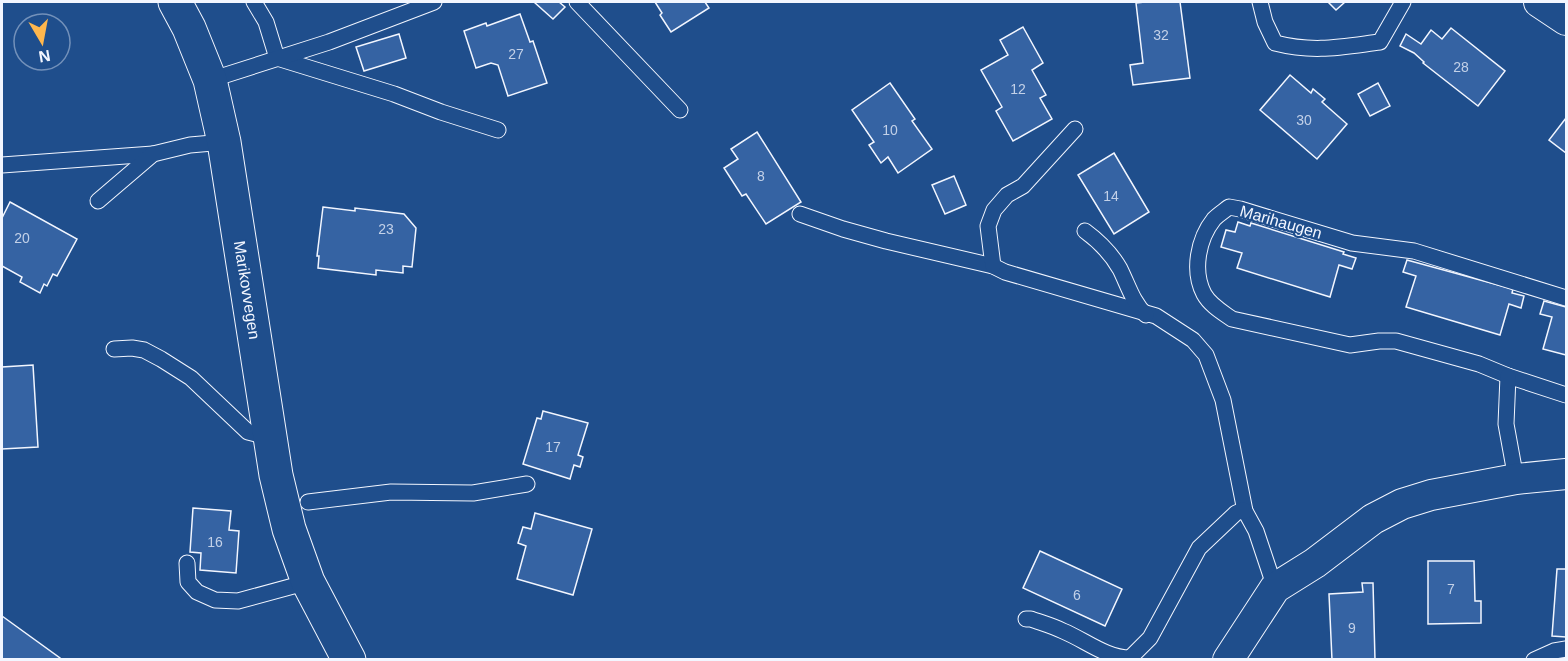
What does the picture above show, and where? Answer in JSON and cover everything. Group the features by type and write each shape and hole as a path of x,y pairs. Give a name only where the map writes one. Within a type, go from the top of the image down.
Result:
{"main road":[{"name":"Marikovvegen","path":"175,2 189,28 210,80 224,142 276,475 289,529 308,582 349,660"}],"street":[{"path":"1539,2 1566,20"},
{"path":"1228,660 1275,588 1315,563 1373,519 1402,504 1431,495 1515,478 1566,474"}],"lane":[{"path":"254,2 266,22 277,58"},
{"path":"210,80 329,42 434,2"},
{"path":"577,2 680,110"},
{"path":"1260,2 1265,22 1275,43 1293,48 1319,50 1380,42 1403,2"},
{"path":"277,58 394,94 498,130"},
{"path":"993,266 988,226 994,210 1007,195 1023,186 1075,129"},
{"path":"2,165 153,154 190,145 224,142"},
{"path":"98,201 153,154"},
{"name":"Marihaugen","path":"1566,298 1414,251 1352,243 1228,207 1215,218 1203,237 1199,253 1199,280 1209,301 1232,319 1350,345 1396,341 1479,364 1566,395"},
{"path":"800,214 875,238 993,266 1005,272 1146,315 1156,316 1193,340 1206,355 1223,400 1245,511 1256,531 1275,588"},
{"path":"1085,231 1101,243 1119,267 1139,309 1146,315"},
{"path":"114,349 144,350 161,359 191,378 248,432 271,438"},
{"path":"1508,376 1506,424 1515,478"},
{"path":"308,502 391,492 473,493 527,484"},
{"path":"1026,619 1062,630 1109,654 1120,658 1130,658 1150,638 1199,549 1236,513 1245,511"},
{"path":"187,563 188,582 196,592 215,600 238,601 308,582"},
{"path":"1534,660 1554,651 1566,649"}],"building":[{"path":"534,2 559,2 565,7 553,19"},
{"path":"655,2 705,2 709,8 671,32"},
{"path":"1180,2 1190,78 1133,85 1130,65 1143,63 1136,3"},
{"path":"1328,2 1345,2 1336,10"},
{"path":"520,14 530,42 533,41 547,83 508,96 498,65 491,63 476,68 464,31 486,23 487,26"},
{"path":"1023,27 1043,63 1032,70 1046,95 1040,98 1052,119 1013,141 996,111 1002,107 981,70 1008,55 1000,40"},
{"path":"1451,28 1505,71 1478,106 1423,63 1414,53 1400,46 1406,34 1421,44 1431,30 1442,39"},
{"path":"399,34 406,58 364,71 356,47"},
{"path":"1290,75 1311,93 1313,89 1325,99 1322,102 1347,124 1317,159 1260,110"},
{"path":"890,83 915,119 912,121 932,149 898,173 888,157 881,163 869,145 874,142 852,110"},
{"path":"1378,83 1390,106 1370,116 1358,94"},
{"path":"1566,118 1566,153 1549,140"},
{"path":"757,132 801,202 766,224 746,194 742,196 724,168 738,159 731,149"},
{"path":"1114,153 1149,212 1114,234 1078,175"},
{"path":"954,176 966,205 945,214 932,185"},
{"path":"10,202 77,239 57,276 53,274 47,286 44,284 40,293 20,282 22,277 2,266 2,218"},
{"path":"323,207 404,214 416,228 412,267 403,266 403,273 376,270 376,275 318,268 319,256 317,256"},
{"path":"1238,222 1250,226 1251,223 1344,252 1343,254 1356,258 1352,269 1339,265 1330,297 1237,268 1242,253 1221,247 1226,230 1235,232"},
{"path":"1407,260 1513,289 1512,293 1524,296 1521,308 1509,304 1500,335 1406,307 1416,276 1403,272"},
{"path":"1544,301 1566,307 1566,355 1543,349 1552,317 1540,314"},
{"path":"33,365 38,447 2,449 2,367"},
{"path":"543,411 588,423 578,455 583,457 580,467 574,465 570,479 523,464 537,418 541,419"},
{"path":"193,508 231,511 229,530 239,531 236,573 200,570 201,553 190,552"},
{"path":"535,513 592,529 573,595 517,579 526,546 518,543 523,527 531,529"},
{"path":"1040,551 1122,589 1105,626 1023,588"},
{"path":"1428,561 1474,561 1475,601 1481,601 1481,623 1428,624"},
{"path":"1557,569 1566,569 1566,637 1552,636"},
{"path":"1362,583 1373,583 1375,660 1332,660 1329,594 1363,592"},
{"path":"2,616 60,658 59,660 2,660"}]}
